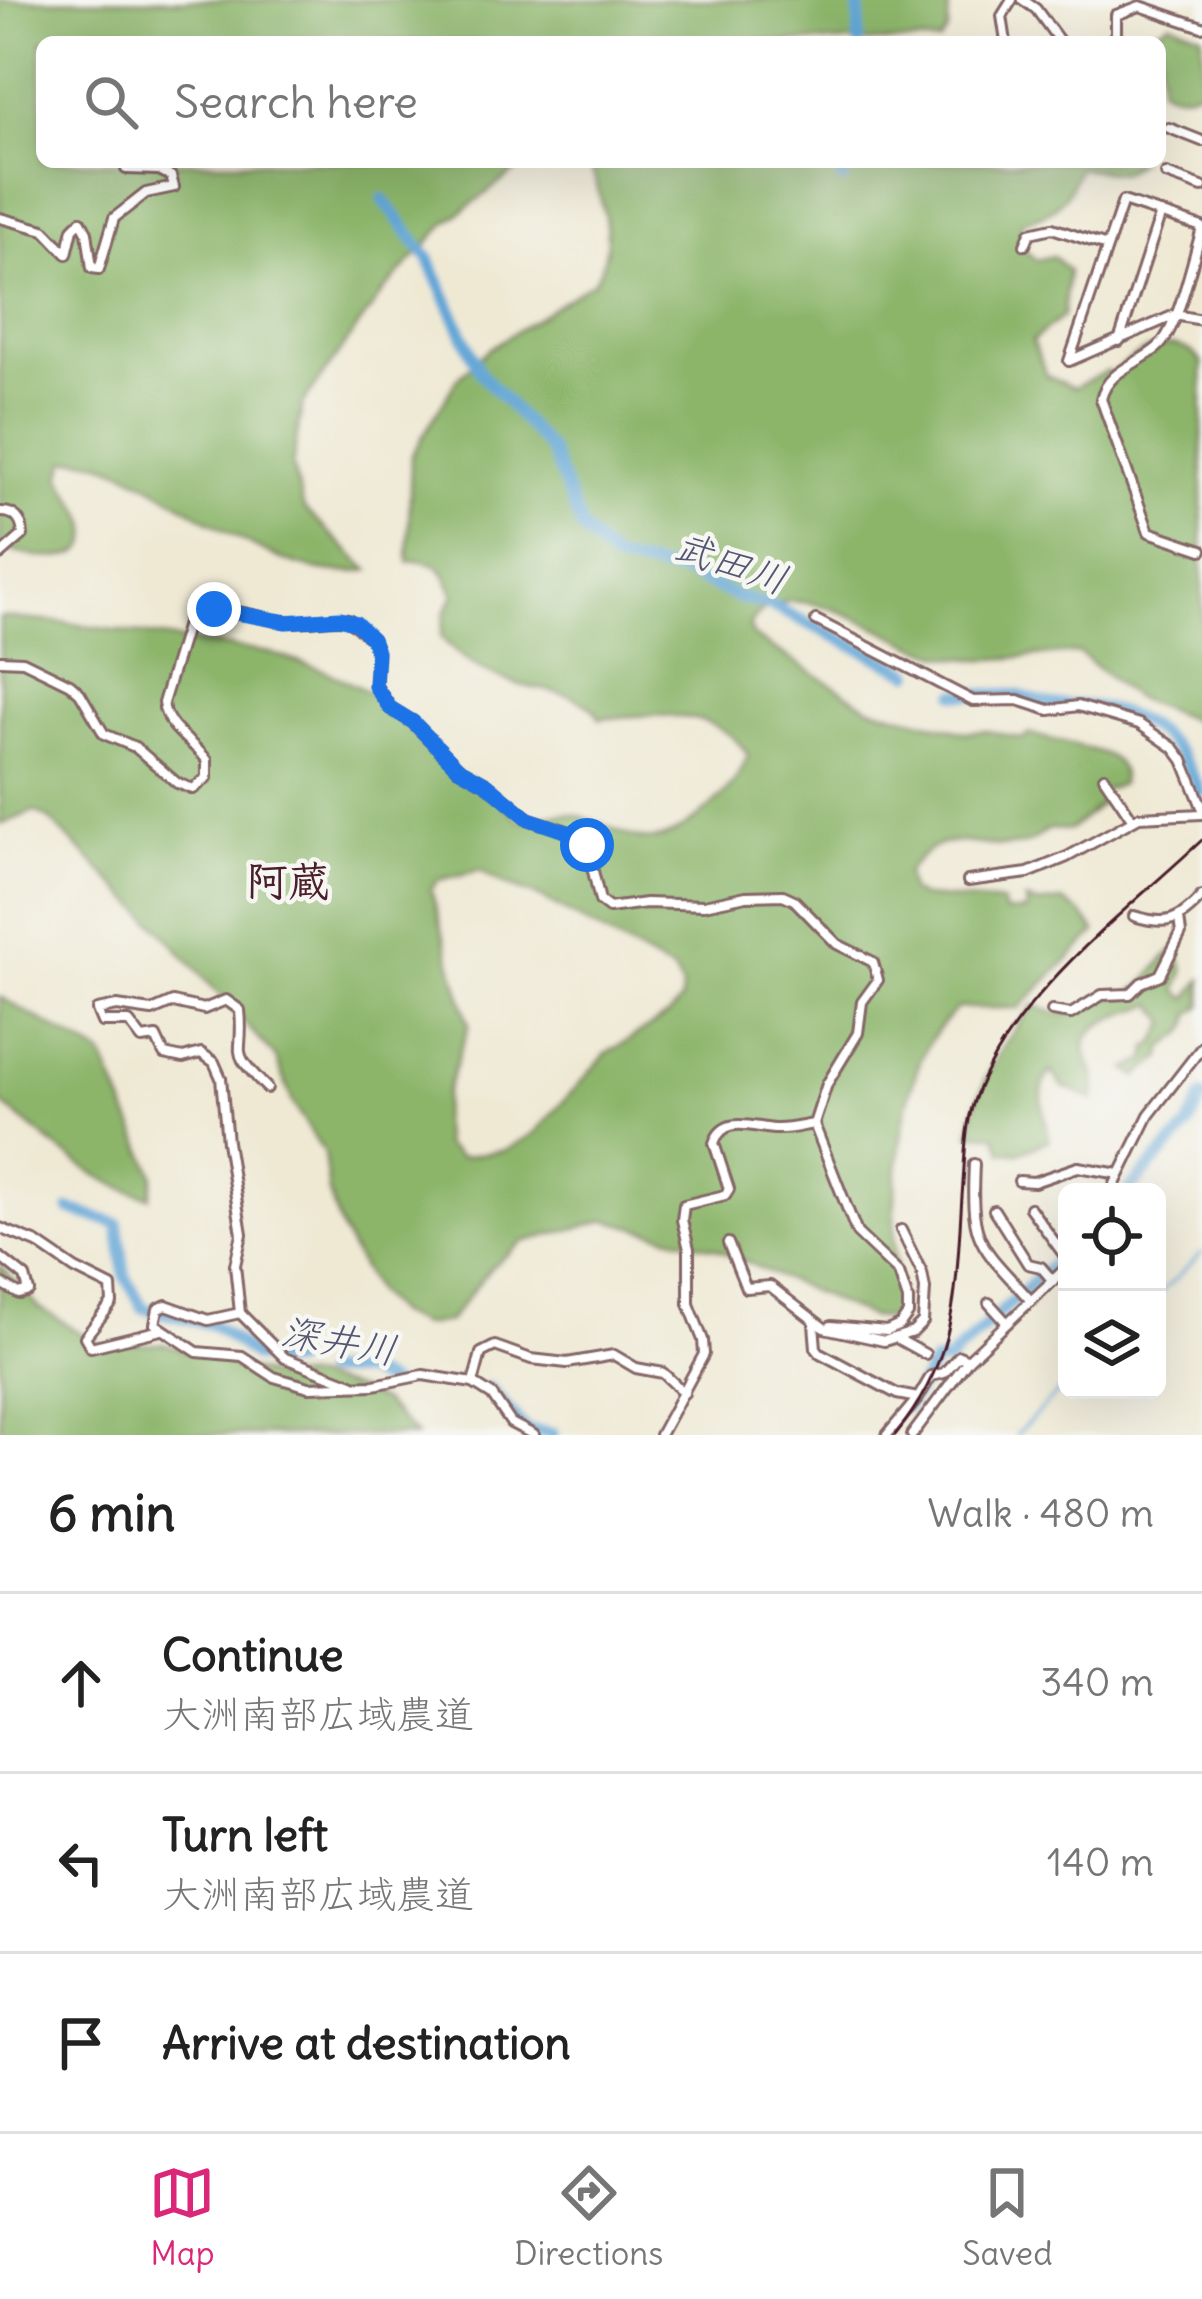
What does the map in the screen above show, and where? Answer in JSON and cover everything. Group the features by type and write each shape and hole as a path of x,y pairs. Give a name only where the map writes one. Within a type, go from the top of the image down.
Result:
{"street":[{"path":"1005,36 1002,16 1012,0"},
{"path":"1023,0 1056,36"},
{"path":"1117,36 1116,15 1140,6 1202,27"},
{"path":"1169,128 1202,141"},
{"path":"0,218 44,230 67,254 73,229 81,221 92,268 99,269 114,218 146,193 174,187 171,176 159,170 126,169"},
{"path":"1166,174 1202,188"},
{"path":"1202,320 1174,315 1069,362 1124,201 1202,228 1199,248 1174,315 1165,339 1119,372 1105,386 1101,399 1149,532 1202,550"},
{"path":"1119,340 1161,213"},
{"path":"1025,245 1030,232 1052,228 1107,246"},
{"path":"0,512 18,518 23,535 0,555"},
{"path":"0,660 23,661 70,684 104,734 135,747 177,783 193,789 207,778 207,760 172,725 163,703 190,616 200,609 214,609 286,622 340,618 356,623 372,639 377,652 375,686 390,708 413,722 458,768 487,784 529,819 576,835 587,845 599,902 609,908 646,903 704,905 746,896 783,895 794,900 837,944 873,962 878,980 862,1003 858,1033 827,1084 814,1124 857,1233 899,1273 908,1314 887,1330 819,1326"},
{"path":"816,620 973,701 1018,700 1049,710 1078,706 1139,724 1183,760 1202,810 1132,820 1028,873 968,881"},
{"path":"1104,777 1132,820"},
{"path":"1134,916 1157,923 1179,918 1202,896"},
{"path":"1052,1011 1071,1014 1102,995 1130,994 1160,975 1181,933 1179,918"},
{"path":"267,1088 238,1054 242,1018 238,1006 226,1000 204,1009 173,1002 152,1011 117,1006 97,1010 101,1022 129,1022 142,1039 156,1037 164,1054 183,1058 201,1052 218,1069 242,1234 235,1265 244,1322 285,1358 354,1385"},
{"path":"1115,1183 1149,1115 1202,1048"},
{"path":"660,1435 704,1354 689,1304 689,1249 681,1211 692,1201 716,1198 729,1189 716,1154 717,1134 736,1123 780,1129 814,1124"},
{"path":"974,1164 972,1209 977,1240 1031,1300"},
{"path":"1019,1181 1034,1182 1078,1167 1119,1174"},
{"path":"1030,1208 1058,1250"},
{"path":"994,1210 1028,1264 1041,1267 1053,1281"},
{"path":"0,1228 37,1243 111,1287 112,1303 86,1337 91,1347 161,1330"},
{"path":"728,1243 746,1288 770,1286 819,1326 865,1339 896,1338 913,1332 925,1309 922,1273 901,1230"},
{"path":"0,1256 25,1277 29,1292 19,1294 0,1283"},
{"path":"912,1435 968,1360 1058,1275"},
{"path":"989,1303 1007,1323"},
{"path":"240,1312 208,1320 166,1305 154,1316 161,1330 196,1352 242,1356 260,1370 309,1387 374,1385 423,1375 473,1383 492,1395 512,1424 534,1435"},
{"path":"819,1326 816,1348 820,1353 897,1394 914,1397"},
{"path":"896,1338 925,1354"},
{"path":"473,1383 482,1353 495,1346 530,1359 567,1363 614,1355 644,1371 669,1377 684,1393"},
{"path":"887,1435 931,1376 941,1375 959,1356 968,1360"}],"green space":[{"path":"0,0 949,0 944,36 36,36 36,168 520,168 446,223 382,293 302,405 292,466 304,509 369,570 326,571 284,560 128,474 95,461 66,461 61,477 87,522 87,542 80,551 55,558 0,548"},
{"path":"1170,22 1202,34 1202,87 1192,92 1166,90 1166,36 1148,36"},
{"path":"591,168 1078,168 1059,204 1022,222 1020,246 1036,260 1053,256 1068,271 1063,316 1032,341 1047,376 1074,388 1107,371 1111,374 1144,351 1168,345 1191,352 1202,362 1202,724 1133,697 1079,653 993,659 942,655 814,604 789,602 766,608 749,626 754,637 869,707 964,732 989,731 1022,739 1030,734 1103,754 1121,771 1121,784 1100,792 1103,802 1070,830 1049,829 1028,843 1008,846 949,843 921,856 906,873 910,891 922,897 1003,903 1004,912 1027,911 1026,900 1036,904 1063,901 1096,932 1019,1008 957,1008 935,1032 913,1081 897,1168 897,1293 892,1319 870,1317 714,1248 607,1220 523,1242 491,1267 448,1322 422,1325 397,1314 375,1292 341,1230 329,1193 324,1153 293,1103 276,1058 161,930 49,819 34,811 0,825 0,617 270,653 323,670 377,696 452,771 490,792 521,821 570,814 640,839 653,839 683,828 724,794 748,755 735,739 719,728 682,717 600,719 574,697 514,683 484,670 441,637 454,595 443,572 425,562 408,562 411,456 458,378 489,349 594,281 606,253 603,207","holes":["480,870 540,897 675,973 682,987 681,1000 670,1014 606,1054 535,1133 506,1150 460,1157 444,1145 441,1120 469,1025 431,890 438,880"]},
{"path":"1078,168 1129,168 1122,173"},
{"path":"1173,950 1179,952 1184,972 1177,990 1187,999 1202,980 1202,1006 1191,1014 1185,1031 1163,1048 1162,1057 1137,1077 1127,1069 1146,1060 1148,1047 1156,1043 1167,1022 1154,1004 1122,1015 1099,1026 1086,1042 1095,1079 1093,1100 1063,1087 1051,1071 1046,1079 1042,1104 1049,1140 1019,1153 1003,1152 996,1135 970,1134 993,1065 1034,1005 1065,1014 1106,996 1128,994"},
{"path":"0,997 102,1055 154,1175 150,1197 89,1170 0,1102"},
{"path":"0,1265 40,1308 101,1345 164,1344 273,1377 314,1378 361,1391 382,1401 416,1435 0,1435"}],"waterway":[{"path":"859,0 859,36"},
{"path":"842,178 850,168"},
{"name":"武田川","path":"383,199 428,258 481,374 551,451 582,529 613,560 685,573 740,598 772,606 911,673"},
{"name":"武田川","path":"956,694 1013,695 1126,715 1145,724 1177,751 1200,792"},
{"name":"深井川","path":"1135,1183 1188,1127 1202,1097"},
{"name":"深井川","path":"70,1210 118,1224 125,1275 143,1308 213,1325 255,1357 293,1363"},
{"path":"1162,1291 1202,1253"},
{"name":"深井川","path":"907,1407 934,1363 948,1361 1058,1259"},
{"name":"深井川","path":"324,1372 364,1372 390,1384"},
{"name":"深井川","path":"489,1388 526,1430 553,1434"},
{"path":"1016,1435 1058,1392"}],"railway":[{"path":"895,1435 917,1405 944,1346 956,1285 969,1121 991,1063 1013,1027 1072,960 1202,840"}],"district":[{"name":"阿蔵","path":"288,881"}],"route":[{"path":"214,609 286,622 340,618 356,623 372,639 377,652 375,686 390,708 413,722 458,768 487,784 529,819 576,835 587,845"}]}
